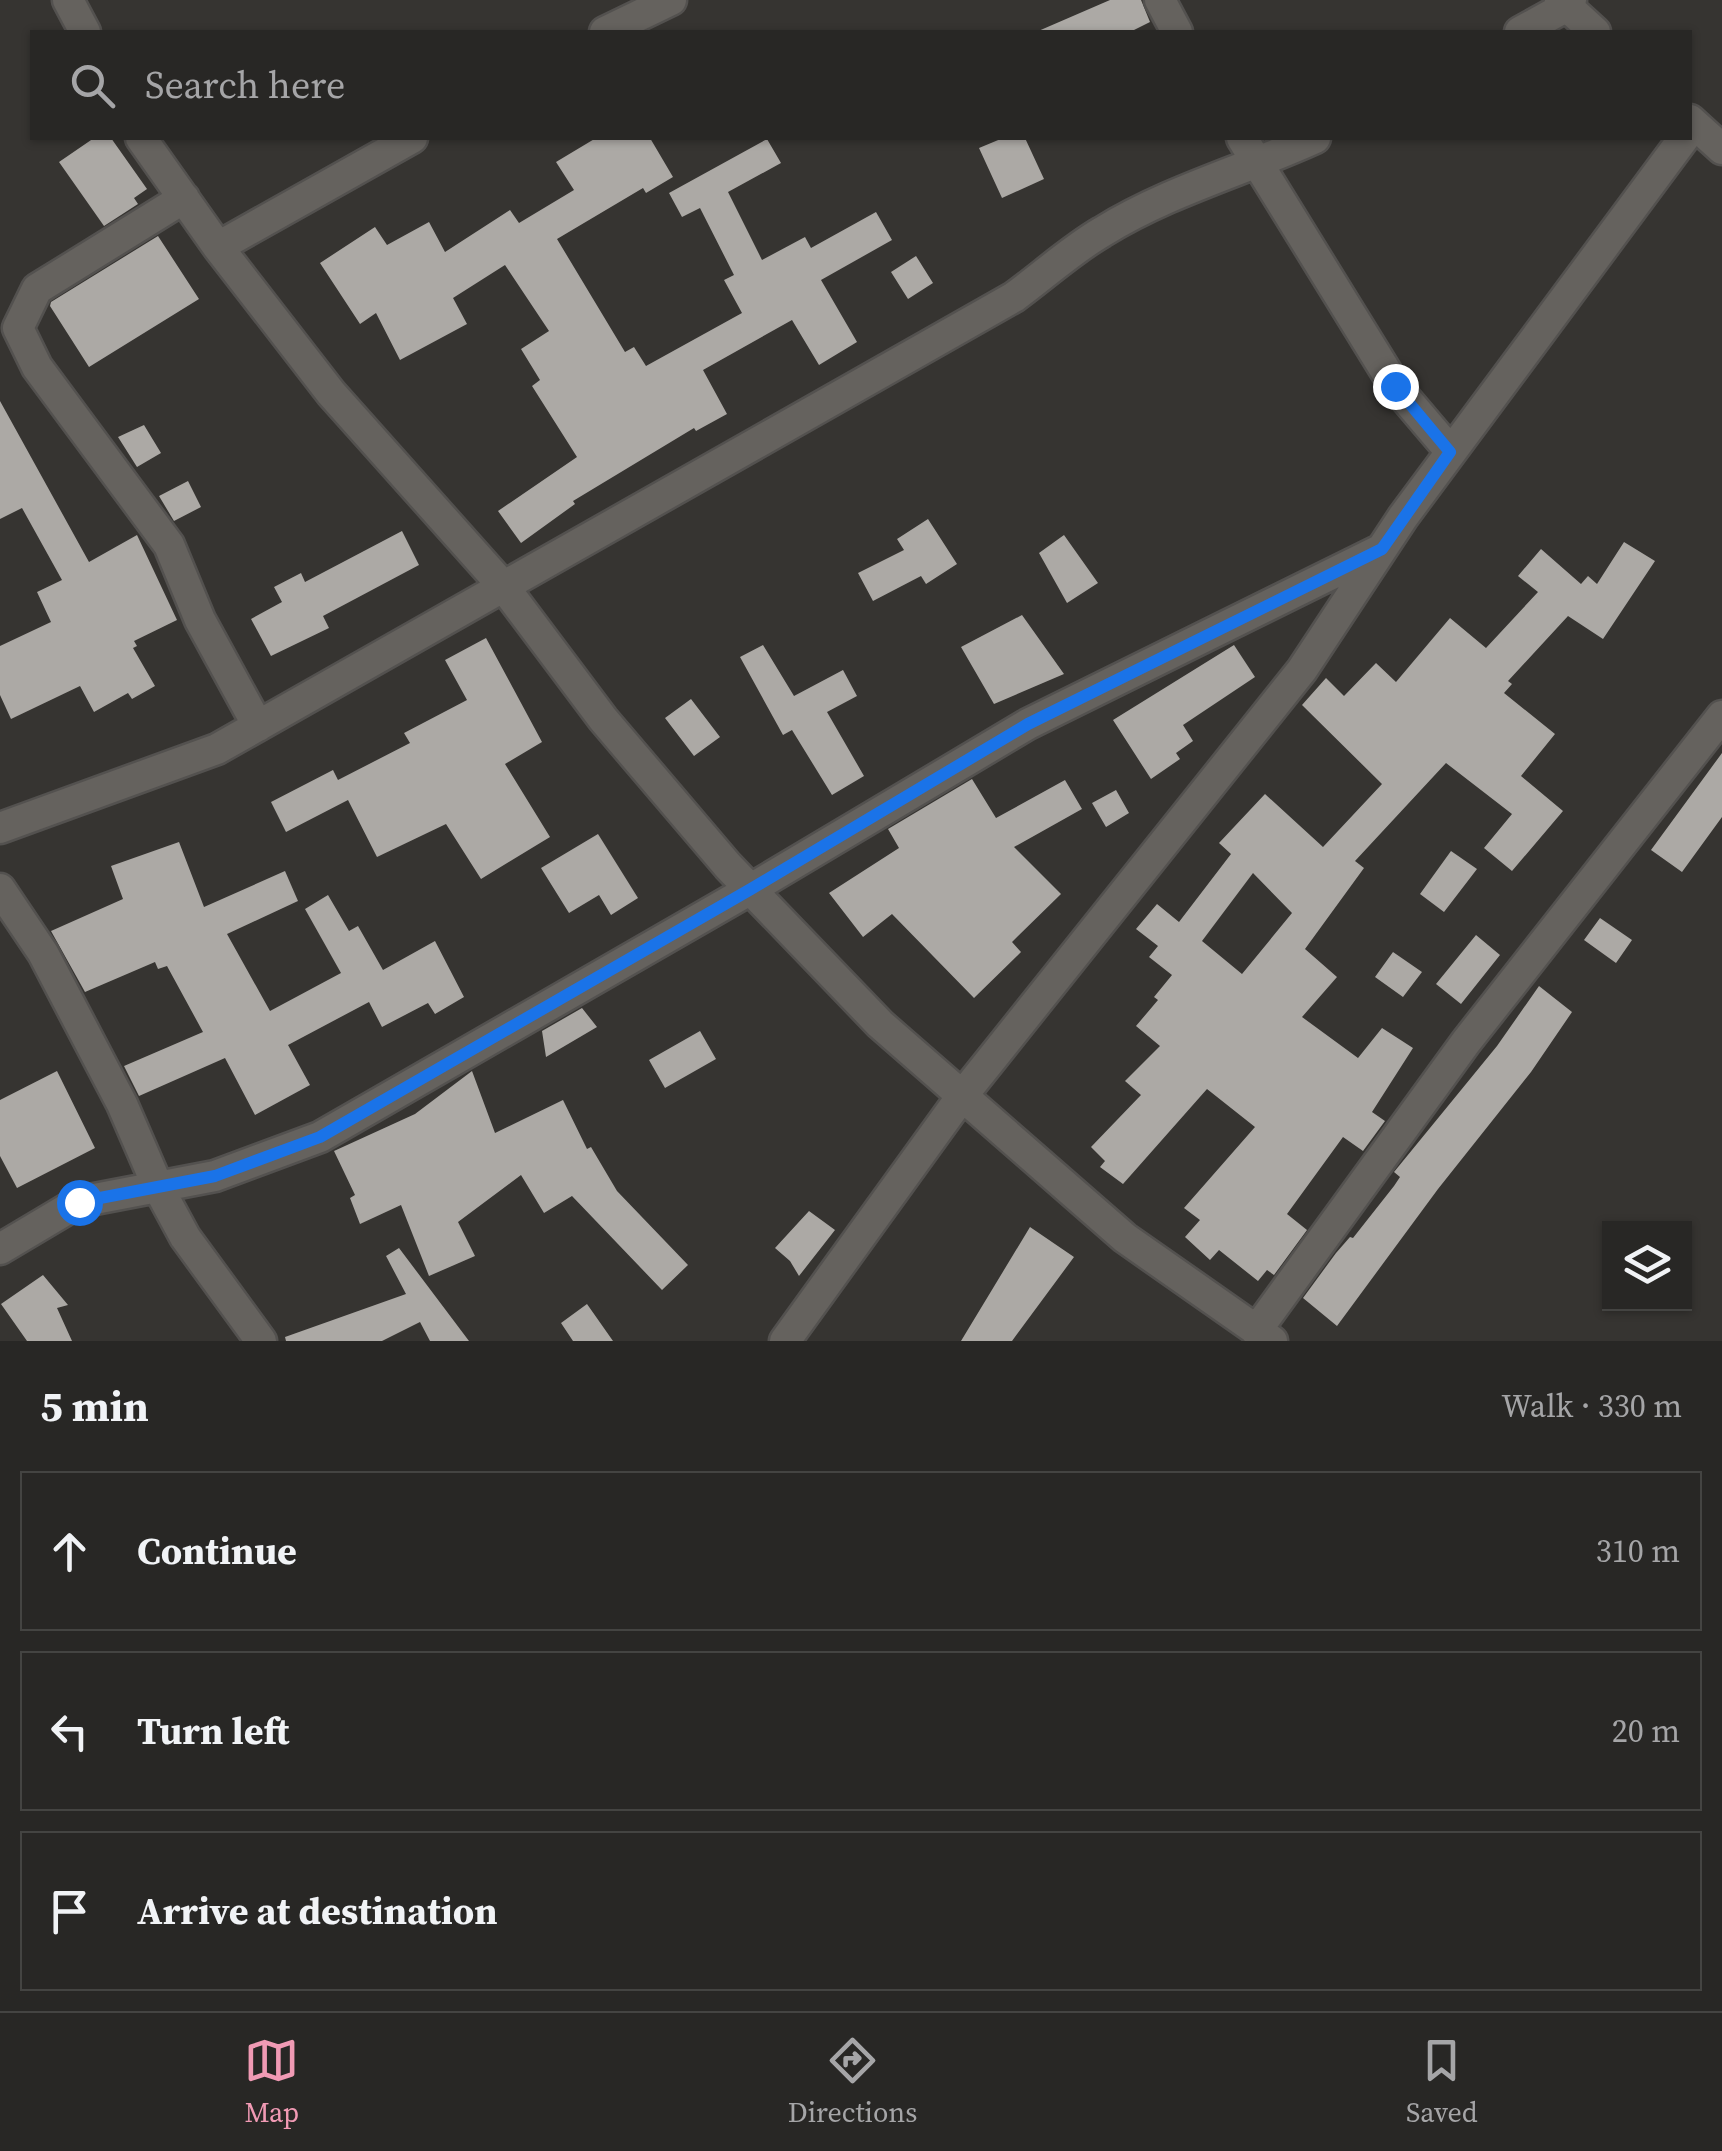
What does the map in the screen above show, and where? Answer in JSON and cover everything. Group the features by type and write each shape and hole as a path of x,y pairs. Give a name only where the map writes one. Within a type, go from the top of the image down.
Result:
{"street":[{"path":"68,0 84,30"},
{"path":"609,30 671,0"},
{"path":"1160,0 1176,30"},
{"path":"1523,30 1566,2 1593,30"},
{"path":"1692,130 1722,149"},
{"path":"142,140 331,393 504,586 603,719 751,889 880,1024 962,1096 1125,1238 1264,1336 1466,1042 1722,716"},
{"path":"218,246 408,140"},
{"path":"1243,140 1395,386 1450,452"},
{"path":"0,828 218,748 1014,297 1102,232 1201,184 1311,140"},
{"path":"785,1341 962,1096 1302,670 1450,452 1680,140"},
{"path":"184,198 37,288 18,328 37,367 169,545 200,620 258,726"},
{"path":"0,1249 79,1202 215,1176 320,1137 1028,724 1382,549"},
{"path":"0,889 43,953 122,1104 185,1237 261,1341"}],"building":[{"path":"1110,0 1141,0 1150,22 1134,30 1041,30"},
{"path":"91,140 112,140 147,189 134,198 138,204 104,226 59,162"},
{"path":"593,140 651,140 673,177 646,193 643,188 557,239 625,352 634,347 646,366 742,313 724,280 734,275 700,208 682,217 669,193 765,140 781,163 728,192 762,260 805,237 811,248 876,212 892,240 821,280 857,342 819,365 792,320 703,370 727,414 696,431 694,428 573,501 575,504 521,543 498,511 577,457 532,386 540,380 521,349 549,331 505,265 453,298 467,324 400,360 376,313 360,324 320,263 375,227 387,245 429,222 445,252 510,210 519,223 574,190 556,162"},
{"path":"998,140 1026,140 1044,179 1002,198 979,148"},
{"path":"158,236 199,299 89,367 51,302"},
{"path":"916,256 933,283 908,299 891,272"},
{"path":"0,401 89,562 137,535 177,620 134,641 137,646 133,648 155,686 132,699 128,693 94,712 80,686 11,719 0,695 0,646 51,622 37,592 62,580 22,508 0,519"},
{"path":"144,425 161,453 137,467 118,437"},
{"path":"188,481 201,507 174,521 159,496"},
{"path":"928,519 957,564 926,584 921,576 873,601 858,573 904,550 897,539"},
{"path":"402,531 419,565 323,616 329,628 271,656 251,619 282,602 274,587 301,573 305,582"},
{"path":"1064,535 1098,583 1067,603 1039,553"},
{"path":"1624,542 1655,561 1603,639 1568,616 1508,681 1512,684 1504,693 1555,734 1521,776 1563,811 1512,871 1484,848 1512,814 1446,763 1355,861 1364,868 1305,949 1337,977 1302,1017 1358,1058 1382,1028 1413,1048 1372,1112 1385,1121 1363,1151 1343,1137 1287,1214 1307,1230 1274,1275 1267,1270 1258,1281 1219,1250 1210,1260 1185,1237 1200,1220 1184,1208 1255,1127 1207,1089 1123,1184 1100,1167 1105,1161 1091,1147 1141,1095 1125,1081 1160,1046 1136,1026 1172,975 1149,957 1158,946 1136,929 1157,904 1179,922 1231,854 1219,843 1265,794 1323,847 1382,784 1302,705 1326,678 1344,696 1376,663 1396,682 1450,618 1486,648 1538,592 1518,576 1541,549 1581,584 1588,576 1597,584","holes":["1253,873 1292,913 1242,974 1202,941"]},
{"path":"1022,615 1064,674 994,704 961,647"},
{"path":"486,638 542,742 505,764 550,837 481,879 446,824 377,857 348,800 286,832 271,802 333,770 338,780 410,743 404,733 467,700 445,660"},
{"path":"763,645 794,696 843,670 857,696 827,712 864,776 832,795 792,730 783,735 740,657"},
{"path":"1234,645 1255,677 1183,725 1193,741 1176,753 1180,759 1151,779 1113,720"},
{"path":"691,699 720,737 694,756 665,718"},
{"path":"1722,753 1722,817 1682,872 1651,850"},
{"path":"972,779 996,818 1065,780 1082,809 1014,847 1061,894 1012,942 1021,952 974,998 892,914 863,937 829,893 899,848 888,829"},
{"path":"1116,790 1129,813 1106,827 1092,803"},
{"path":"598,834 638,898 611,915 599,895 569,913 541,868"},
{"path":"179,842 204,907 285,871 298,901 227,934 270,1011 341,973 305,909 328,895 349,931 358,926 383,970 435,941 464,997 435,1014 428,1003 382,1027 369,1002 288,1045 310,1085 255,1115 225,1058 139,1096 124,1066 203,1032 167,966 158,969 155,962 85,992 51,931 123,899 111,866"},
{"path":"1451,851 1477,869 1444,912 1420,894"},
{"path":"1600,918 1632,940 1616,963 1584,940"},
{"path":"1476,935 1500,955 1461,1004 1436,984"},
{"path":"1393,952 1422,972 1403,997 1375,977"},
{"path":"1539,986 1572,1012 1531,1072 1337,1326 1303,1298 1394,1186 1400,1177 1394,1172 1497,1046"},
{"path":"582,1008 597,1027 546,1057 542,1031"},
{"path":"700,1031 716,1059 665,1088 649,1060"},
{"path":"57,1071 95,1148 17,1188 0,1156 0,1100"},
{"path":"472,1071 495,1133 563,1100 587,1149 591,1147 617,1191 688,1265 662,1290 572,1196 544,1213 521,1175 458,1222 475,1256 429,1276 401,1205 360,1224 350,1198 355,1195 334,1151 415,1114"},
{"path":"809,1211 835,1230 799,1276 775,1248"},
{"path":"1030,1227 1074,1257 1012,1341 961,1341"},
{"path":"399,1248 469,1341 430,1341 420,1322 382,1341 286,1341 285,1337 406,1294 386,1256"},
{"path":"43,1275 68,1305 57,1308 72,1341 27,1341 1,1304"},
{"path":"587,1304 613,1341 573,1341 561,1323"}],"route":[{"path":"79,1202 215,1176 320,1137 1028,724 1382,549 1450,452 1395,386"}]}
